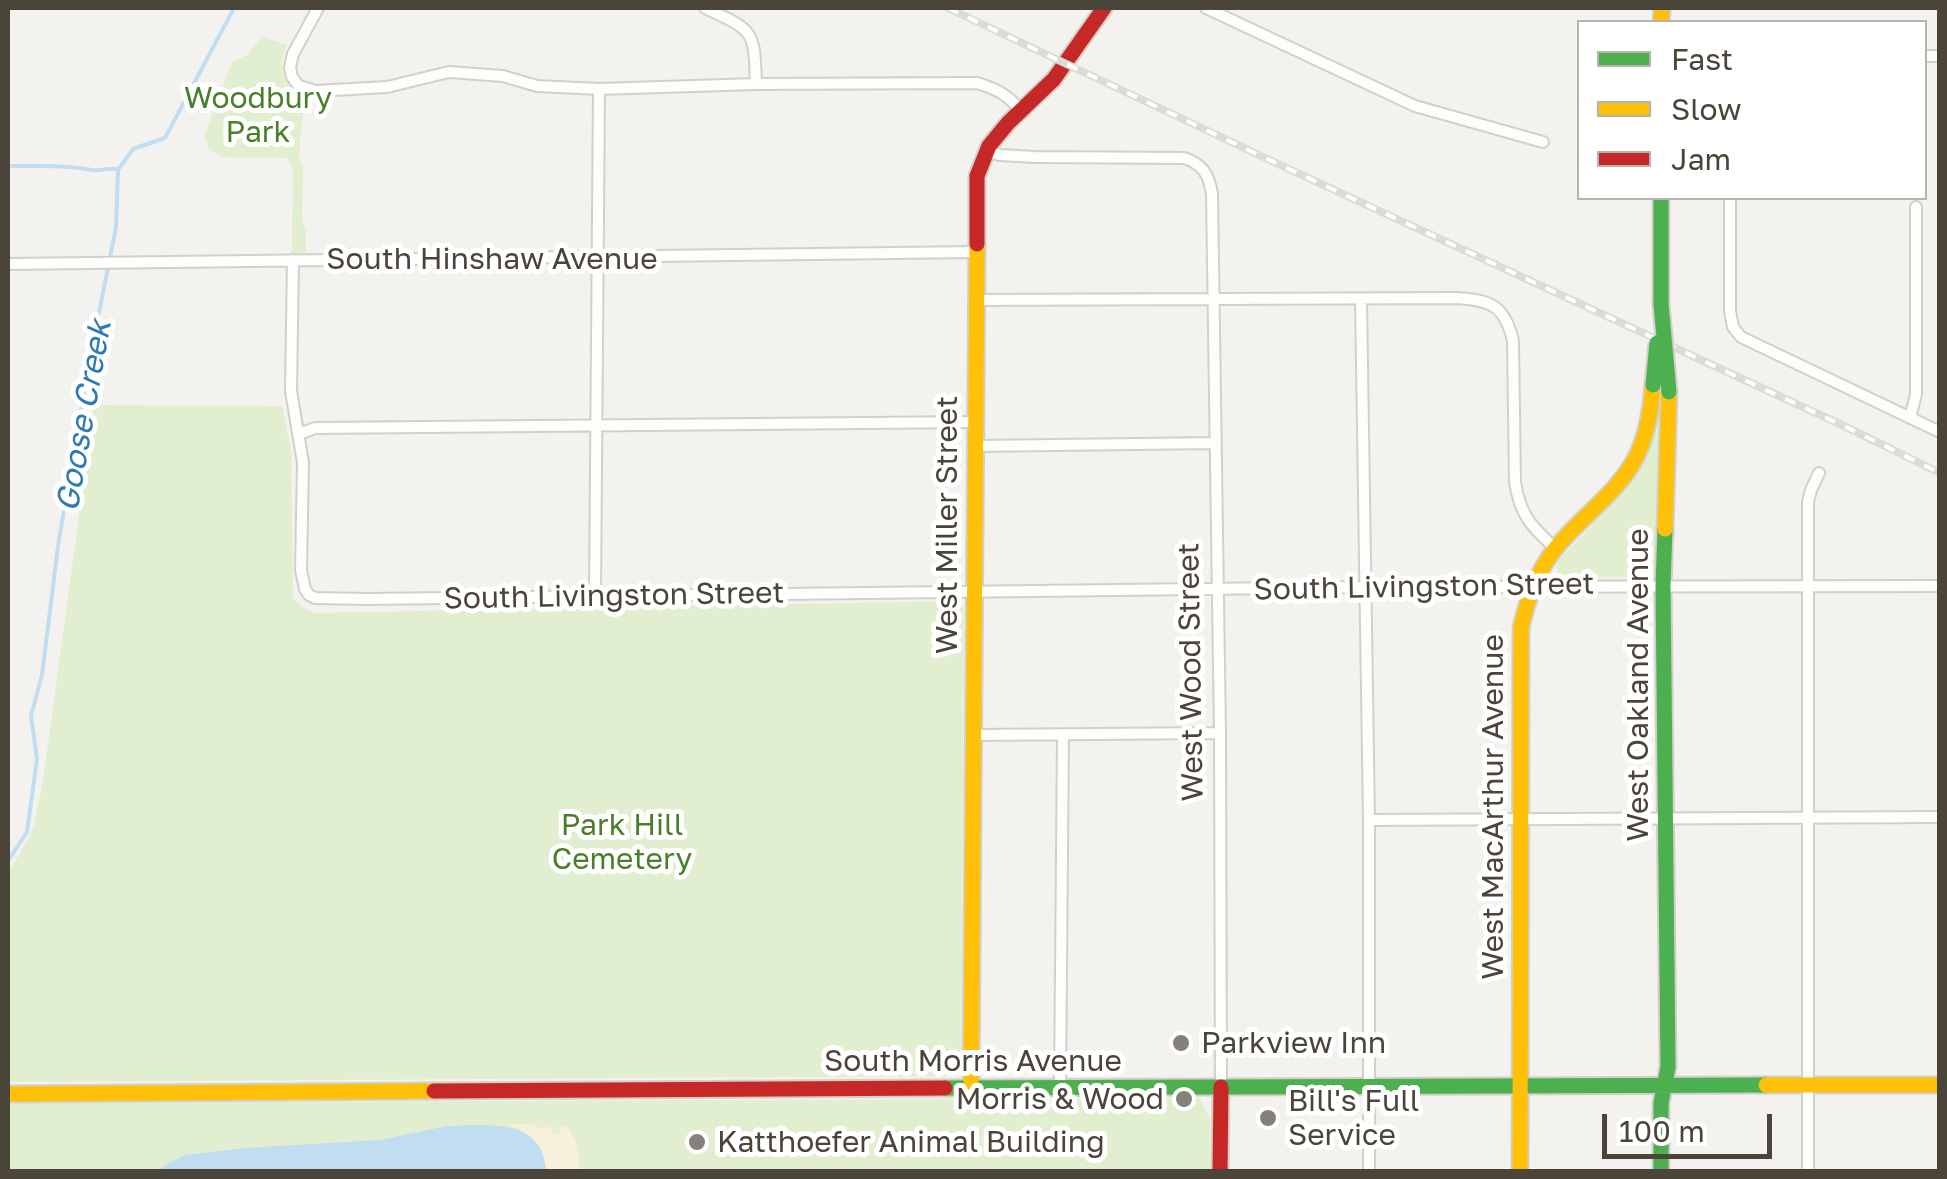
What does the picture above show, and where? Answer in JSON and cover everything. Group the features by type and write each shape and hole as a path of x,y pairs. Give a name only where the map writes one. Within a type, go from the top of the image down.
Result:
{"main road":[{"path":"984,150 1047,87 1104,8"},
{"name":"West Miller Street","path":"971,1088 977,176 984,150"},
{"name":"West MacArthur Avenue","path":"1520,1172 1519,651 1525,606 1556,549 1608,494 1634,460 1646,435 1661,389 1661,200"},
{"name":"West Oakland Avenue","path":"1661,389 1668,1067 1661,1103 1661,1172"},
{"name":"South Morris Avenue","path":"8,1094 1940,1085"},
{"name":"West Wood Street","path":"1220,1172 1221,1086"}],"street":[{"path":"318,8 290,67 299,86 316,92 387,87 448,72 502,76 538,86 600,89 978,83 1000,90 1020,111"},
{"path":"705,8 746,30 754,43 756,84"},
{"path":"1206,8 1416,106 1543,142"},
{"path":"595,596 600,89"},
{"name":"West Wood Street","path":"984,150 1035,157 1184,158 1200,165 1207,174 1212,194 1214,298 1221,1086"},
{"path":"1730,200 1730,311 1735,330 1747,342 1940,432"},
{"path":"1910,418 1916,394 1916,207"},
{"name":"South Hinshaw Avenue","path":"8,264 976,252"},
{"path":"293,260 291,391 299,434 315,428 975,422"},
{"path":"1361,299 1370,1172"},
{"path":"976,300 1477,299 1494,304 1504,315 1513,341 1517,498 1522,514 1556,549"},
{"name":"South Livingston Street","path":"299,434 303,463 302,582 309,595 324,599 1366,587 1940,586"},
{"path":"975,446 1216,444"},
{"path":"1808,1172 1808,502 1820,473"},
{"path":"972,735 1220,733"},
{"path":"1060,1088 1063,735"},
{"path":"1368,820 1940,817"}],"green space":[{"name":"Woodbury Park","path":"262,37 287,45 282,61 284,75 304,98 299,156 303,167 306,253 292,253 293,169 287,158 222,157 209,149 204,136 232,62 247,55"},
{"name":"Park Hill Cemetery","path":"94,405 282,406 291,449 293,597 314,613 958,601 964,609 961,1071 955,1076 8,1082 8,874 33,829 43,781"},
{"path":"1659,413 1654,570 1646,577 1560,575 1556,567 1559,560 1633,476 1653,436"},
{"path":"1199,1098 1210,1118 1210,1171 8,1171 8,1103"}],"sand":[{"path":"505,1124 551,1127 553,1135 560,1133 559,1126 568,1128 576,1143 580,1171 546,1171 534,1141"}],"water":[{"path":"447,1126 495,1126 524,1133 542,1153 546,1171 155,1171 185,1155 380,1140"}],"waterway":[{"name":"Goose Creek","path":"8,861 27,832 37,759 31,716 42,675 58,546 116,227 118,170 133,149 165,138 234,8"},
{"path":"8,166 117,169"}],"railway":[{"path":"948,8 1940,473"}],"traffic: fast":[{"path":"1661,200 1661,304"},
{"path":"1661,304 1669,392"},
{"path":"1653,385 1657,343"},
{"path":"1661,1172 1661,1103 1668,1067 1665,529"},
{"path":"945,1088 1766,1085"}],"traffic: slow":[{"path":"1661,20 1662,8"},
{"path":"971,1088 977,244"},
{"path":"1520,1172 1521,628 1526,607 1549,558 1617,485 1634,461 1648,424 1653,385"},
{"path":"1665,529 1669,392"},
{"path":"1766,1085 1940,1085"},
{"path":"8,1094 434,1091"}],"traffic: jam":[{"path":"977,244 977,176 989,146 1054,79 1104,8"},
{"path":"1220,1172 1221,1087"},
{"path":"434,1091 945,1088"}],"place":[{"name":"Parkview Inn","path":"1181,1043"},
{"name":"Morris & Wood","path":"1184,1099"},
{"name":"Bill's Full Service","path":"1268,1118"},
{"name":"Katthoefer Animal Building","path":"697,1142"}]}
